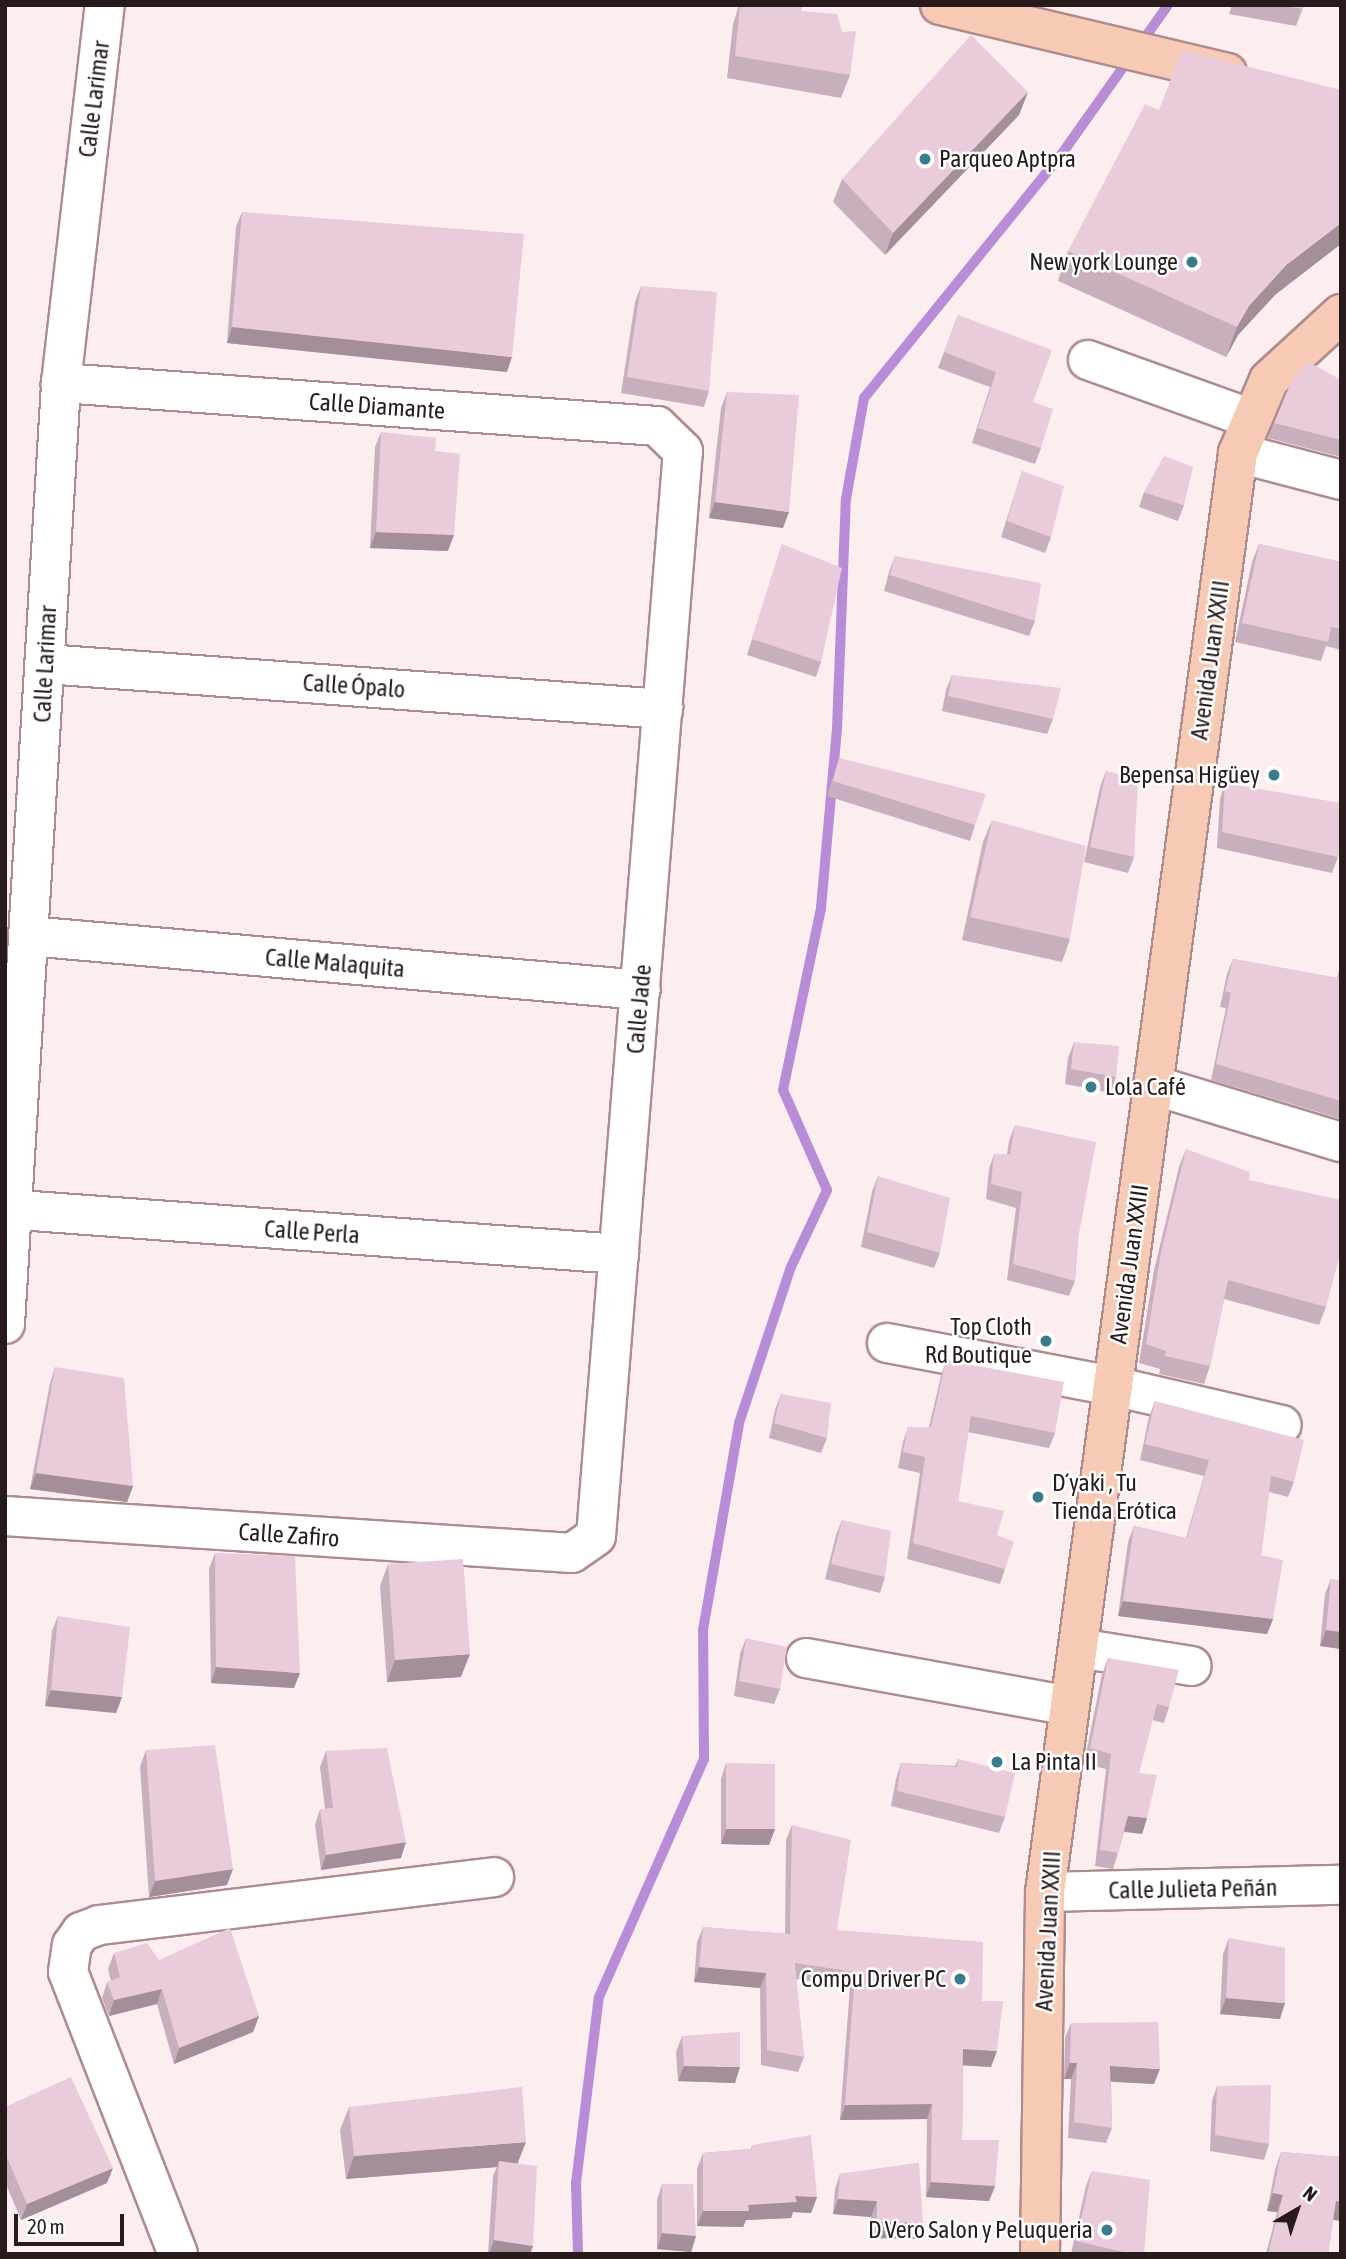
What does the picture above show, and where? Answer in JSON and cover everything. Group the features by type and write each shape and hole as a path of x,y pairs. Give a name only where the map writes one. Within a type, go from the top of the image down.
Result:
{"main road":[{"path":"940,5 1264,82"},
{"name":"Avenida Juan XXIII","path":"1040,2254 1045,1892 1153,1085 1245,436 1269,380 1341,314"}],"street":[{"name":"Calle Larimar","path":"5,1324 8,1209 29,936 61,383 105,5"},
{"path":"1088,360 1341,480"},
{"name":"Calle Diamante","path":"61,383 657,426 683,451"},
{"name":"Calle Jade","path":"572,1553 592,1543 600,1525 683,451"},
{"name":"Calle Ópalo","path":"45,664 663,709"},
{"name":"Calle Malaquita","path":"29,936 641,990"},
{"path":"1153,1085 1341,1142"},
{"name":"Calle Perla","path":"8,1209 619,1254"},
{"path":"887,1343 1113,1386 1282,1425"},
{"name":"Calle Zafiro","path":"5,1516 572,1553"},
{"path":"1078,1648 1192,1666"},
{"path":"806,1658 1070,1706"},
{"path":"178,2254 68,1972 72,1945 82,1932 99,1925 494,1877"},
{"name":"Calle Julieta Peñán","path":"1045,1892 1341,1885"}],"building":[{"path":"740,5 802,5 801,11 837,14 842,32 856,31 850,75 735,56"},
{"path":"1282,5 1304,5 1302,9"},
{"name":"Parqueo Aptpra","path":"971,35 1028,92 893,233 842,179"},
{"path":"1182,50 1341,90 1341,223 1286,265 1249,306 1237,327 1068,251 1145,104 1159,110"},
{"path":"242,212 524,234 512,357 232,327"},
{"path":"641,286 717,292 709,391 627,377"},
{"path":"958,315 1052,350 1033,402 1053,409 1041,448 978,428 996,372 944,352"},
{"path":"1309,362 1341,380 1341,440 1274,423 1292,380"},
{"path":"727,392 799,395 789,512 715,502"},
{"path":"381,432 436,438 435,451 460,454 454,535 376,532"},
{"path":"1164,456 1193,467 1184,505 1144,492"},
{"path":"1022,471 1064,486 1051,537 1007,521"},
{"path":"782,544 842,568 821,662 752,639"},
{"path":"1259,544 1341,562 1341,629 1331,627 1328,642 1242,623"},
{"path":"895,556 1041,583 1035,621 890,575"},
{"path":"952,675 1061,688 1053,719 948,696"},
{"path":"839,758 986,794 975,825 833,781"},
{"path":"1106,771 1138,780 1134,857 1090,847"},
{"path":"1225,783 1341,803 1341,842 1338,857 1222,832"},
{"path":"992,820 1086,846 1070,939 970,917"},
{"path":"1233,959 1338,978 1341,968 1341,1101 1216,1064 1231,993 1225,991"},
{"path":"1074,1042 1119,1046 1116,1077 1071,1069"},
{"path":"1015,1125 1096,1142 1078,1239 1075,1281 1013,1264 1022,1192 991,1184 994,1154 1010,1154"},
{"path":"1186,1149 1250,1172 1249,1180 1341,1200 1341,1251 1326,1307 1228,1280 1210,1366 1165,1356 1166,1351 1146,1344 1161,1252"},
{"path":"878,1176 950,1198 940,1253 867,1232"},
{"path":"946,1360 1064,1382 1055,1433 971,1416 958,1501 1004,1511 997,1535 1014,1542 1005,1569 913,1543 925,1457 903,1452 908,1427 931,1427"},
{"path":"55,1367 124,1378 133,1486 36,1473"},
{"path":"781,1394 831,1403 827,1438 774,1423"},
{"path":"1155,1401 1304,1440 1294,1482 1271,1476 1261,1555 1283,1560 1273,1619 1123,1601 1134,1526 1187,1538 1209,1460 1145,1444"},
{"path":"842,1520 891,1531 885,1577 831,1564"},
{"path":"215,1553 295,1556 300,1673 216,1667"},
{"path":"463,1559 470,1654 395,1660 388,1564"},
{"path":"1331,1579 1341,1580 1341,1632 1326,1630"},
{"path":"58,1616 130,1627 122,1697 51,1690"},
{"path":"746,1638 787,1647 780,1689 739,1681"},
{"path":"1108,1658 1179,1670 1169,1707 1157,1704 1139,1773 1157,1775 1147,1818 1128,1816 1118,1853 1100,1850 1111,1754 1090,1748"},
{"path":"215,1745 233,1869 155,1881 146,1750"},
{"path":"387,1748 406,1842 326,1855 320,1809 333,1808 326,1751"},
{"path":"958,1759 1015,1773 1005,1817 897,1791 901,1763 957,1767"},
{"path":"726,1763 775,1764 775,1829 726,1829"},
{"path":"792,1825 851,1840 837,1930 983,1942 982,2001 1003,2001 997,2051 963,2049 962,2140 999,2140 995,2186 931,2182 932,2104 845,2105 855,1972 795,1963 804,2057 767,2050 766,1973 699,1967 703,1927 790,1934"},
{"path":"230,1928 259,2016 179,2048 162,1989 114,2000 107,1982 120,1977 114,1953 147,1943 159,1960"},
{"path":"1229,1938 1285,1948 1285,2003 1226,1998"},
{"path":"1158,2022 1160,2069 1110,2066 1112,2128 1074,2122 1077,2063 1070,2063 1071,2023"},
{"path":"740,2032 740,2067 684,2066 682,2036"},
{"path":"71,2077 113,2168 27,2204 5,2153 5,2107"},
{"path":"1271,2085 1269,2144 1215,2135 1217,2086"},
{"path":"522,2087 526,2142 354,2156 349,2107"},
{"path":"811,2135 817,2197 795,2196 797,2202 748,2205 749,2211 703,2211 703,2153 752,2149 752,2145"},
{"path":"1281,2152 1341,2157 1341,2202 1336,2201 1328,2254 1268,2254 1283,2195 1273,2193"},
{"path":"499,2161 537,2166 533,2246 494,2240"},
{"path":"919,2163 923,2223 877,2222 877,2201 838,2199 840,2174"},
{"path":"1092,2171 1150,2180 1144,2254 1132,2254 1076,2241"},
{"path":"662,2184 693,2184 696,2236 662,2233"}],"waterway":[{"path":"1139,46 1168,5"},
{"path":"578,2254 576,2183 599,1997 704,1759 703,1630 739,1423 791,1267 827,1190 783,1090 821,908 837,729 846,499 864,398 1061,155 1129,59"}],"place":[{"name":"Parqueo Aptpra","path":"925,159"},
{"name":"New york Lounge","path":"1192,262"},
{"name":"Bepensa Higüey","path":"1274,775"},
{"name":"Lola Café","path":"1091,1087"},
{"name":"Top Cloth Rd Boutique","path":"1046,1341"},
{"name":"D´yaki , Tu Tienda Erótica","path":"1038,1497"},
{"name":"La Pinta II","path":"997,1762"},
{"name":"Compu Driver PC","path":"960,1979"},
{"name":"D Vero Salon y Peluqueria","path":"1107,2230"}]}
